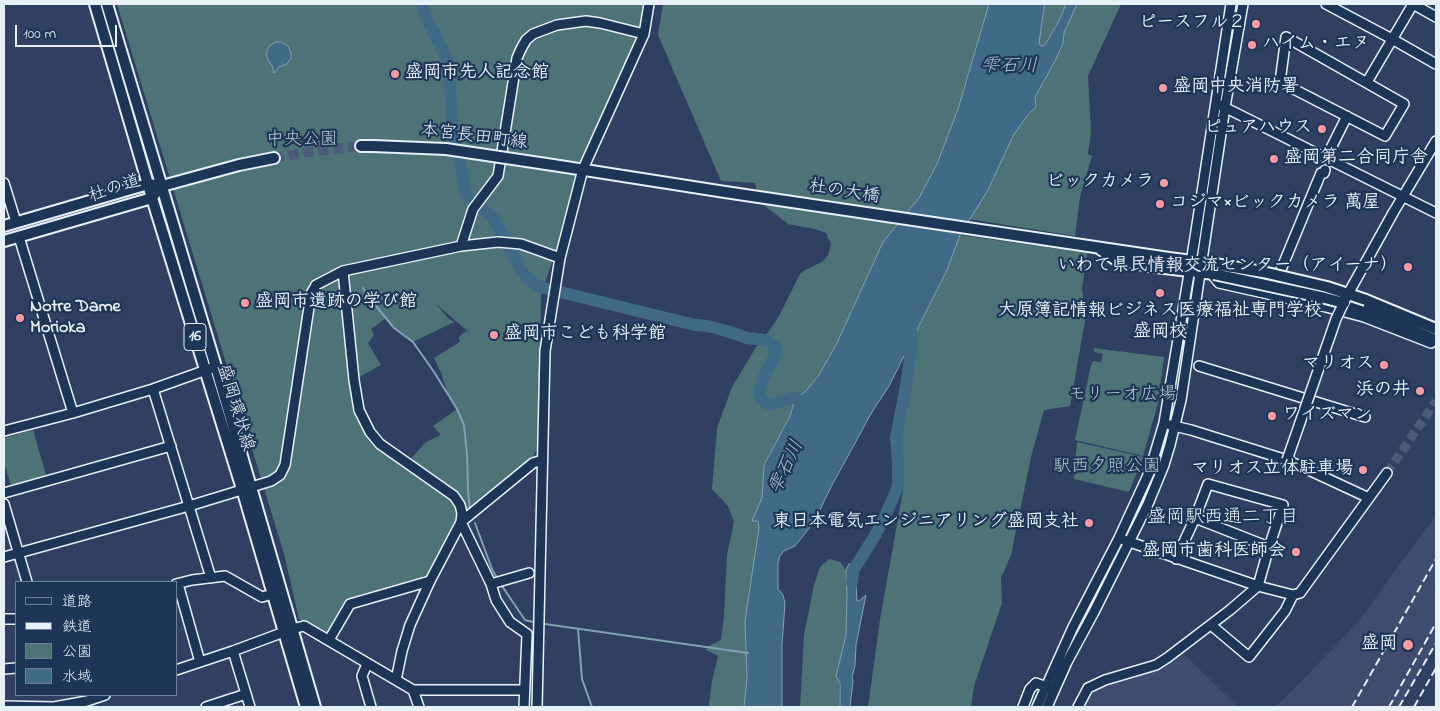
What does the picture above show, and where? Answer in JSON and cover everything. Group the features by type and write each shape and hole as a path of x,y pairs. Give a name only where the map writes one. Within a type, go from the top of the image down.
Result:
{"main road":[{"name":"盛岡環状線","path":"95,4 205,370 247,488 288,631 306,707"},
{"name":"盛岡環状線","path":"107,4 216,367 273,594 315,707"},
{"name":"本宮長田町線","path":"361,146 446,149 583,169"},
{"path":"162,186 239,165 274,158"},
{"name":"杜の大橋","path":"583,169 1099,248 1115,259 1148,266 1190,266"},
{"name":"杜の道","path":"4,226 148,184 162,186"},
{"name":"杜の道","path":"4,241 152,198 162,186"},
{"path":"1190,266 1214,269 1325,298 1366,300 1436,327"},
{"path":"1346,299 1364,309 1436,340"}],"street":[{"path":"537,707 545,351 560,258 583,169 644,34 649,4"},
{"path":"1047,707 1050,688 1073,627 1119,538 1148,473 1164,423 1231,4"},
{"path":"1037,707 1050,688 1129,542 1148,504 1164,465 1181,400 1225,108 1243,4"},
{"path":"1326,4 1436,64"},
{"path":"1367,82 1413,4 1436,17"},
{"path":"462,246 469,220 476,205 498,176 517,58 526,40 533,34 544,30 571,22 586,21 644,34"},
{"path":"1286,37 1404,104 1385,136 1346,116 1280,82 1286,37"},
{"path":"1216,103 1436,213"},
{"path":"1326,158 1346,116"},
{"path":"1287,460 1336,319 1402,196 1436,140"},
{"path":"1278,277 1321,173 1324,173 1325,170"},
{"path":"4,182 16,222"},
{"path":"19,237 72,413"},
{"path":"4,557 189,506 272,481 280,475 285,465 311,294 316,285 343,271 462,246 498,242 521,244 560,258"},
{"path":"1436,327 1370,300 1220,262 1216,264 1214,277 1219,284 1364,317 1436,345"},
{"path":"343,271 354,380 359,410 370,432 380,444 454,496 460,505 462,513 461,522 430,581 410,625 396,680"},
{"path":"1199,366 1365,417"},
{"path":"4,431 154,389 216,367"},
{"path":"154,389 211,578"},
{"path":"1164,423 1287,460 1369,498"},
{"path":"4,494 171,446"},
{"path":"461,522 533,463 542,460"},
{"path":"1119,538 1258,586 1293,595 1300,594 1386,473"},
{"path":"1078,707 1088,688 1105,680 1156,665 1258,586 1283,505 1208,484 1176,559"},
{"path":"4,504 27,581"},
{"path":"1195,518 1269,547"},
{"path":"461,522 496,600 510,622 526,634 524,707"},
{"path":"490,584 529,573"},
{"path":"178,584 225,576 262,598 273,594"},
{"path":"329,640 350,604 430,581"},
{"path":"178,587 200,662"},
{"path":"1211,624 1249,657 1285,611 1293,595"},
{"path":"178,669 304,626 413,690 525,690"},
{"path":"233,651 250,707"},
{"path":"367,664 362,676 370,707"},
{"path":"1023,707 1030,689 1036,683 1050,688"},
{"path":"413,690 419,707"},
{"path":"206,707 246,694"},
{"path":"4,706 54,707 87,701 102,696"}],"shaded area":[{"path":"1436,515 1436,644 1400,707 1273,707 1294,689 1358,622"},
{"path":"1182,652 1238,707 1083,707 1096,690 1161,670"}],"green space":[{"name":"中央公園","path":"117,4 649,4 644,34 583,169 541,295 538,448 532,458 467,513 458,516 428,577 347,601 329,634 325,635 299,619 284,554","holes":["436,304 471,334 466,331 459,337 460,342 434,358 448,394 457,409 433,426 441,435 426,442 407,463 370,432 354,380 381,365 368,343 374,335 371,329 386,318 394,328 413,342 454,322"]},
{"path":"663,4 989,4 958,109 937,164 919,198 883,242 837,343 819,375 794,403 790,416 764,465 762,498 753,521 759,521 759,528 745,621 747,678 744,707 709,707 712,681 718,656 706,650 709,646 721,640 727,555 734,522 728,506 712,489 717,428 732,387 758,344 779,316 800,274 822,262 828,255 831,244 826,233 788,224 760,202 755,183 721,181 658,35"},
{"path":"1045,4 1066,4 1060,19 1045,45 1042,46 1039,44"},
{"path":"1077,4 1121,4 1088,76 1091,132 1088,154 1092,156 1080,197 1075,236 969,219 1013,136 1036,107 1035,97 1055,61 1063,43 1064,33"},
{"path":"960,235 1087,253 1082,288 1085,321 1070,406 1044,410 1031,457 1011,555 1001,578 1002,603 974,686 971,707 868,707 880,620 903,490 901,433 907,406 913,339 947,270"},
{"name":"モリーオ広場","path":"1094,348 1164,357 1158,403 1143,456 1075,440 1091,365 1093,361 1101,362 1103,354 1094,352"},
{"path":"33,430 47,478 12,489 4,462 4,438"},
{"name":"駅西夕照公園","path":"1077,442 1143,457 1129,492 1074,479"},
{"path":"829,559 840,562 846,570 846,635 836,676 839,684 840,707 800,707 804,635 814,585 820,567"}],"water":[{"name":"雫石川","path":"989,4 1045,4 1039,44 1042,46 1045,45 1060,19 1066,4 1077,4 1064,33 1063,43 1055,61 1035,97 1036,107 1013,136 988,190 960,235 947,270 889,386 872,412 814,522 795,546 784,551 780,556 778,563 778,589 783,595 785,603 782,645 782,707 744,707 747,678 745,621 759,528 758,521 752,521 762,498 764,465 790,416 794,403 819,375 837,343 883,242 919,198 937,164 958,109"},
{"path":"276,42 281,42 288,46 291,58 287,64 279,67 274,73 266,54 269,46"},
{"path":"849,564 858,571 856,582 857,601 866,595 856,645 850,707 840,707 840,684 836,676 846,635 846,570"}],"waterway":[{"path":"423,4 425,15 449,63 452,122 466,194 492,216 527,278 540,287 695,325 708,326 773,344 775,355 763,379 760,396 764,402 771,405 795,397 807,410"},
{"path":"363,288 394,328 413,342 457,409 464,425 470,510"},
{"name":"雫石川","path":"852,583 853,571 884,519 898,486 896,438 911,350 911,326"},
{"path":"475,523 497,578"},
{"path":"502,586 525,620 533,622"},
{"path":"545,624 748,653"},
{"path":"578,629 582,679 592,707"}],"tunnel":[{"path":"274,158 361,146"},
{"path":"1387,473 1436,401"}],"railway":[{"path":"1352,707 1436,559"},
{"path":"1389,707 1436,623"},
{"path":"1399,707 1436,643"},
{"path":"1414,707 1436,668"}],"place":[{"name":"ピースフル２","path":"1256,24"},
{"name":"ハイム・エヌ","path":"1252,45"},
{"name":"盛岡市先人記念館","path":"395,74"},
{"name":"盛岡中央消防署","path":"1163,88"},
{"name":"ピュアハウス","path":"1322,129"},
{"name":"盛岡第二合同庁舎","path":"1274,159"},
{"name":"ビックカメラ","path":"1164,183"},
{"name":"コジマ×ビックカメラ 萬屋","path":"1160,204"},
{"name":"いわて県民情報交流センター（アイーナ）","path":"1408,267"},
{"name":"大原簿記情報ビジネス医療福祉専門学校 盛岡校","path":"1160,293"},
{"name":"盛岡市遺跡の学び館","path":"245,303"},
{"name":"Notre Dame Morioka","path":"20,318"},
{"name":"盛岡市こども科学館","path":"494,335"},
{"name":"マリオス","path":"1384,365"},
{"name":"浜の井","path":"1420,391"},
{"name":"ワイズマン","path":"1272,416"},
{"name":"マリオス立体駐車場","path":"1363,470"},
{"name":"東日本電気エンジニアリング盛岡支社","path":"1089,523"},
{"name":"盛岡市歯科医師会","path":"1296,552"},
{"name":"盛岡","path":"1408,645"}],"district":[{"name":"盛岡駅西通二丁目","path":"1223,519"}]}
